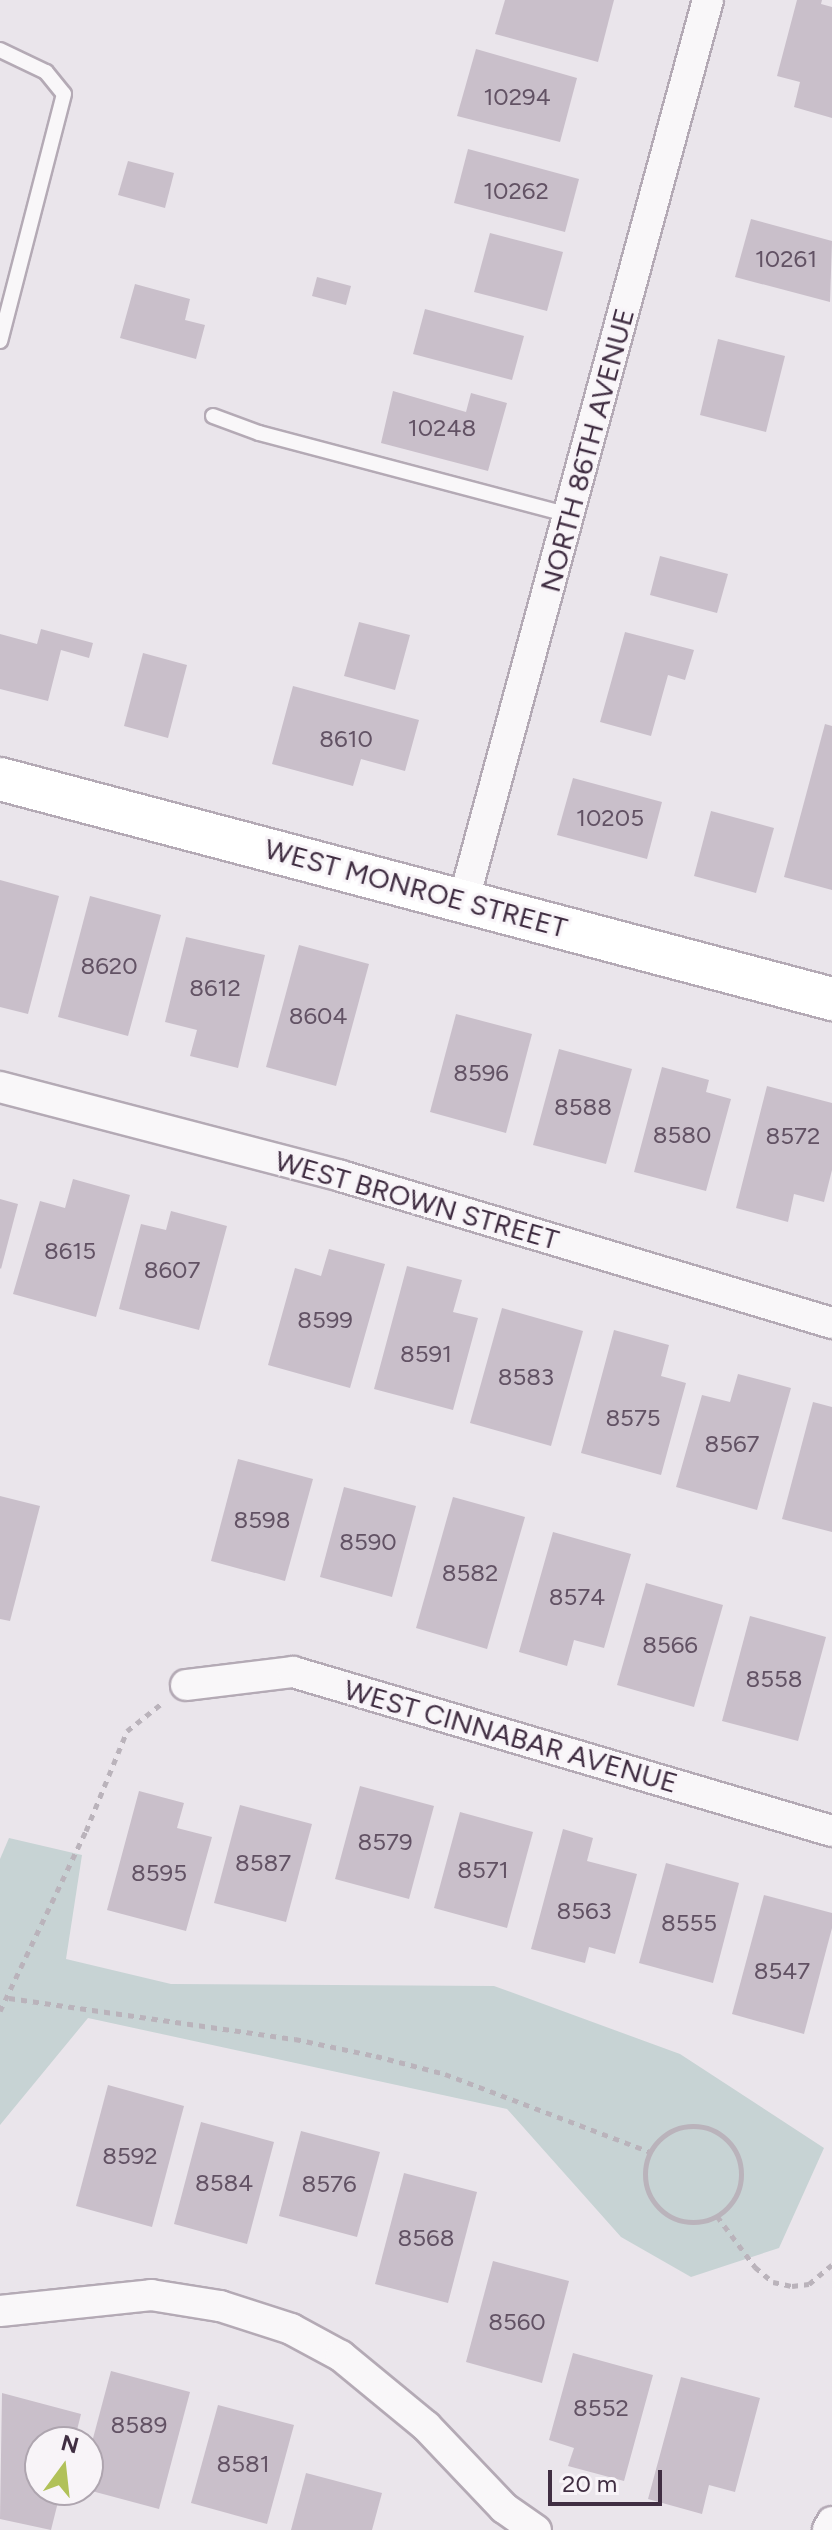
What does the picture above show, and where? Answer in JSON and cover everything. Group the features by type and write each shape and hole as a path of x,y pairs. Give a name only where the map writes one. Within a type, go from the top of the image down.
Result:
{"street":[{"name":"NORTH 86TH AVENUE","path":"464,899 708,0"},
{"name":"WEST MONROE STREET","path":"0,779 464,899 832,999"},
{"name":"WEST BROWN STREET","path":"0,1087 341,1176 832,1323"},
{"name":"WEST CINNABAR AVENUE","path":"186,1685 293,1672 832,1831"},
{"path":"0,2311 151,2295 220,2306 291,2329 341,2356 426,2426 504,2508 536,2530"},
{"path":"828,2530 832,2522"}],"lane":[{"path":"0,50 46,72 64,94 0,341"},
{"path":"213,416 259,433 569,515"}],"path":[{"path":"0,2011 9,1998 86,1831 127,1731 186,1685"},
{"path":"9,1998 295,2039 376,2056 445,2074 650,2152"},
{"path":"686,2126 701,2126 727,2139 740,2161 742,2175 734,2200 717,2216 687,2221 660,2208 646,2181 650,2152 671,2130 686,2126"},
{"path":"717,2216 748,2259 773,2282 792,2286 809,2284 832,2265"}],"shaded area":[{"path":"9,1838 82,1855 66,1959 171,1984 494,1986 680,2054 824,2148 779,2248 691,2277 621,2237 507,2109 88,2018 0,2125 0,1859"}],"building":[{"path":"505,0 614,0 598,62 495,34"},
{"path":"797,0 822,0 821,4 832,7 832,118 794,107 800,82 777,76"},
{"path":"476,49 577,78 560,142 457,116"},
{"path":"468,149 579,179 565,232 454,203"},
{"path":"128,161 174,173 165,208 118,195"},
{"path":"751,219 832,241 830,302 735,277"},
{"path":"490,233 563,252 547,311 474,292"},
{"path":"317,277 351,286 346,305 312,296"},
{"path":"135,284 190,299 185,320 205,325 196,359 120,338"},
{"path":"425,309 524,336 512,380 413,354"},
{"path":"718,339 785,356 766,432 700,415"},
{"path":"393,391 466,412 471,393 507,403 488,471 381,443"},
{"path":"660,556 728,574 717,613 650,595"},
{"path":"359,622 410,635 395,690 344,676"},
{"path":"41,629 93,643 89,658 61,650 48,701 0,689 0,634 37,644"},
{"path":"625,632 694,650 685,680 668,675 651,736 600,722"},
{"path":"143,653 187,665 168,738 124,726"},
{"path":"293,686 419,720 405,771 361,759 353,786 272,764"},
{"path":"825,724 832,726 832,890 784,877"},
{"path":"573,778 662,802 647,859 557,835"},
{"path":"711,811 774,828 756,893 694,876"},
{"path":"0,880 59,896 28,1014 0,1007"},
{"path":"90,896 161,915 128,1036 58,1017"},
{"path":"186,937 265,955 238,1068 190,1056 197,1030 165,1022"},
{"path":"299,945 369,964 336,1086 266,1067"},
{"path":"456,1014 532,1034 506,1133 430,1112"},
{"path":"559,1049 632,1069 606,1164 533,1145"},
{"path":"662,1067 709,1080 706,1092 731,1099 706,1191 634,1172"},
{"path":"767,1086 832,1103 832,1170 824,1202 794,1194 788,1222 736,1208"},
{"path":"73,1179 130,1195 96,1317 13,1294 40,1201 65,1208"},
{"path":"0,1199 18,1204 1,1269 0,1268"},
{"path":"171,1211 227,1226 199,1330 119,1309 141,1224 166,1230"},
{"path":"329,1249 385,1264 350,1388 268,1365 295,1268 321,1276"},
{"path":"407,1266 462,1280 453,1312 478,1318 453,1410 374,1389"},
{"path":"502,1308 583,1331 551,1446 470,1423"},
{"path":"614,1330 669,1345 661,1376 686,1383 661,1475 581,1453"},
{"path":"738,1374 791,1388 757,1510 676,1487 702,1395 730,1402"},
{"path":"813,1402 832,1407 832,1532 782,1519"},
{"path":"238,1459 313,1479 285,1581 211,1561"},
{"path":"344,1487 416,1506 392,1597 320,1577"},
{"path":"0,1496 40,1506 10,1621 0,1619"},
{"path":"453,1497 525,1517 487,1649 416,1628"},
{"path":"553,1532 631,1554 604,1648 574,1640 567,1666 519,1652"},
{"path":"646,1583 723,1605 694,1707 617,1685"},
{"path":"750,1616 826,1637 798,1741 722,1721"},
{"path":"360,1786 434,1806 409,1899 335,1879"},
{"path":"139,1791 184,1803 177,1828 212,1837 186,1931 107,1910"},
{"path":"240,1805 312,1824 286,1922 214,1903"},
{"path":"460,1812 533,1832 507,1928 434,1908"},
{"path":"563,1829 593,1838 587,1861 637,1874 615,1954 589,1947 585,1963 531,1949"},
{"path":"666,1863 739,1883 713,1983 639,1963"},
{"path":"764,1895 832,1913 832,1928 804,2034 732,2014"},
{"path":"108,2085 184,2106 152,2227 76,2206"},
{"path":"201,2122 274,2142 247,2244 174,2224"},
{"path":"301,2131 380,2152 357,2237 279,2216"},
{"path":"404,2173 477,2192 448,2303 375,2284"},
{"path":"493,2261 569,2281 542,2383 466,2362"},
{"path":"573,2353 653,2375 624,2481 568,2466 574,2448 549,2440"},
{"path":"111,2371 190,2392 159,2509 104,2494 104,2426 96,2426"},
{"path":"681,2377 760,2398 735,2492 709,2485 702,2514 648,2499"},
{"path":"2,2393 81,2414 78,2426 24,2426 24,2506 57,2506 51,2530 0,2519"},
{"path":"218,2405 294,2425 267,2524 191,2503"},
{"path":"306,2473 382,2493 372,2530 291,2530"}]}
